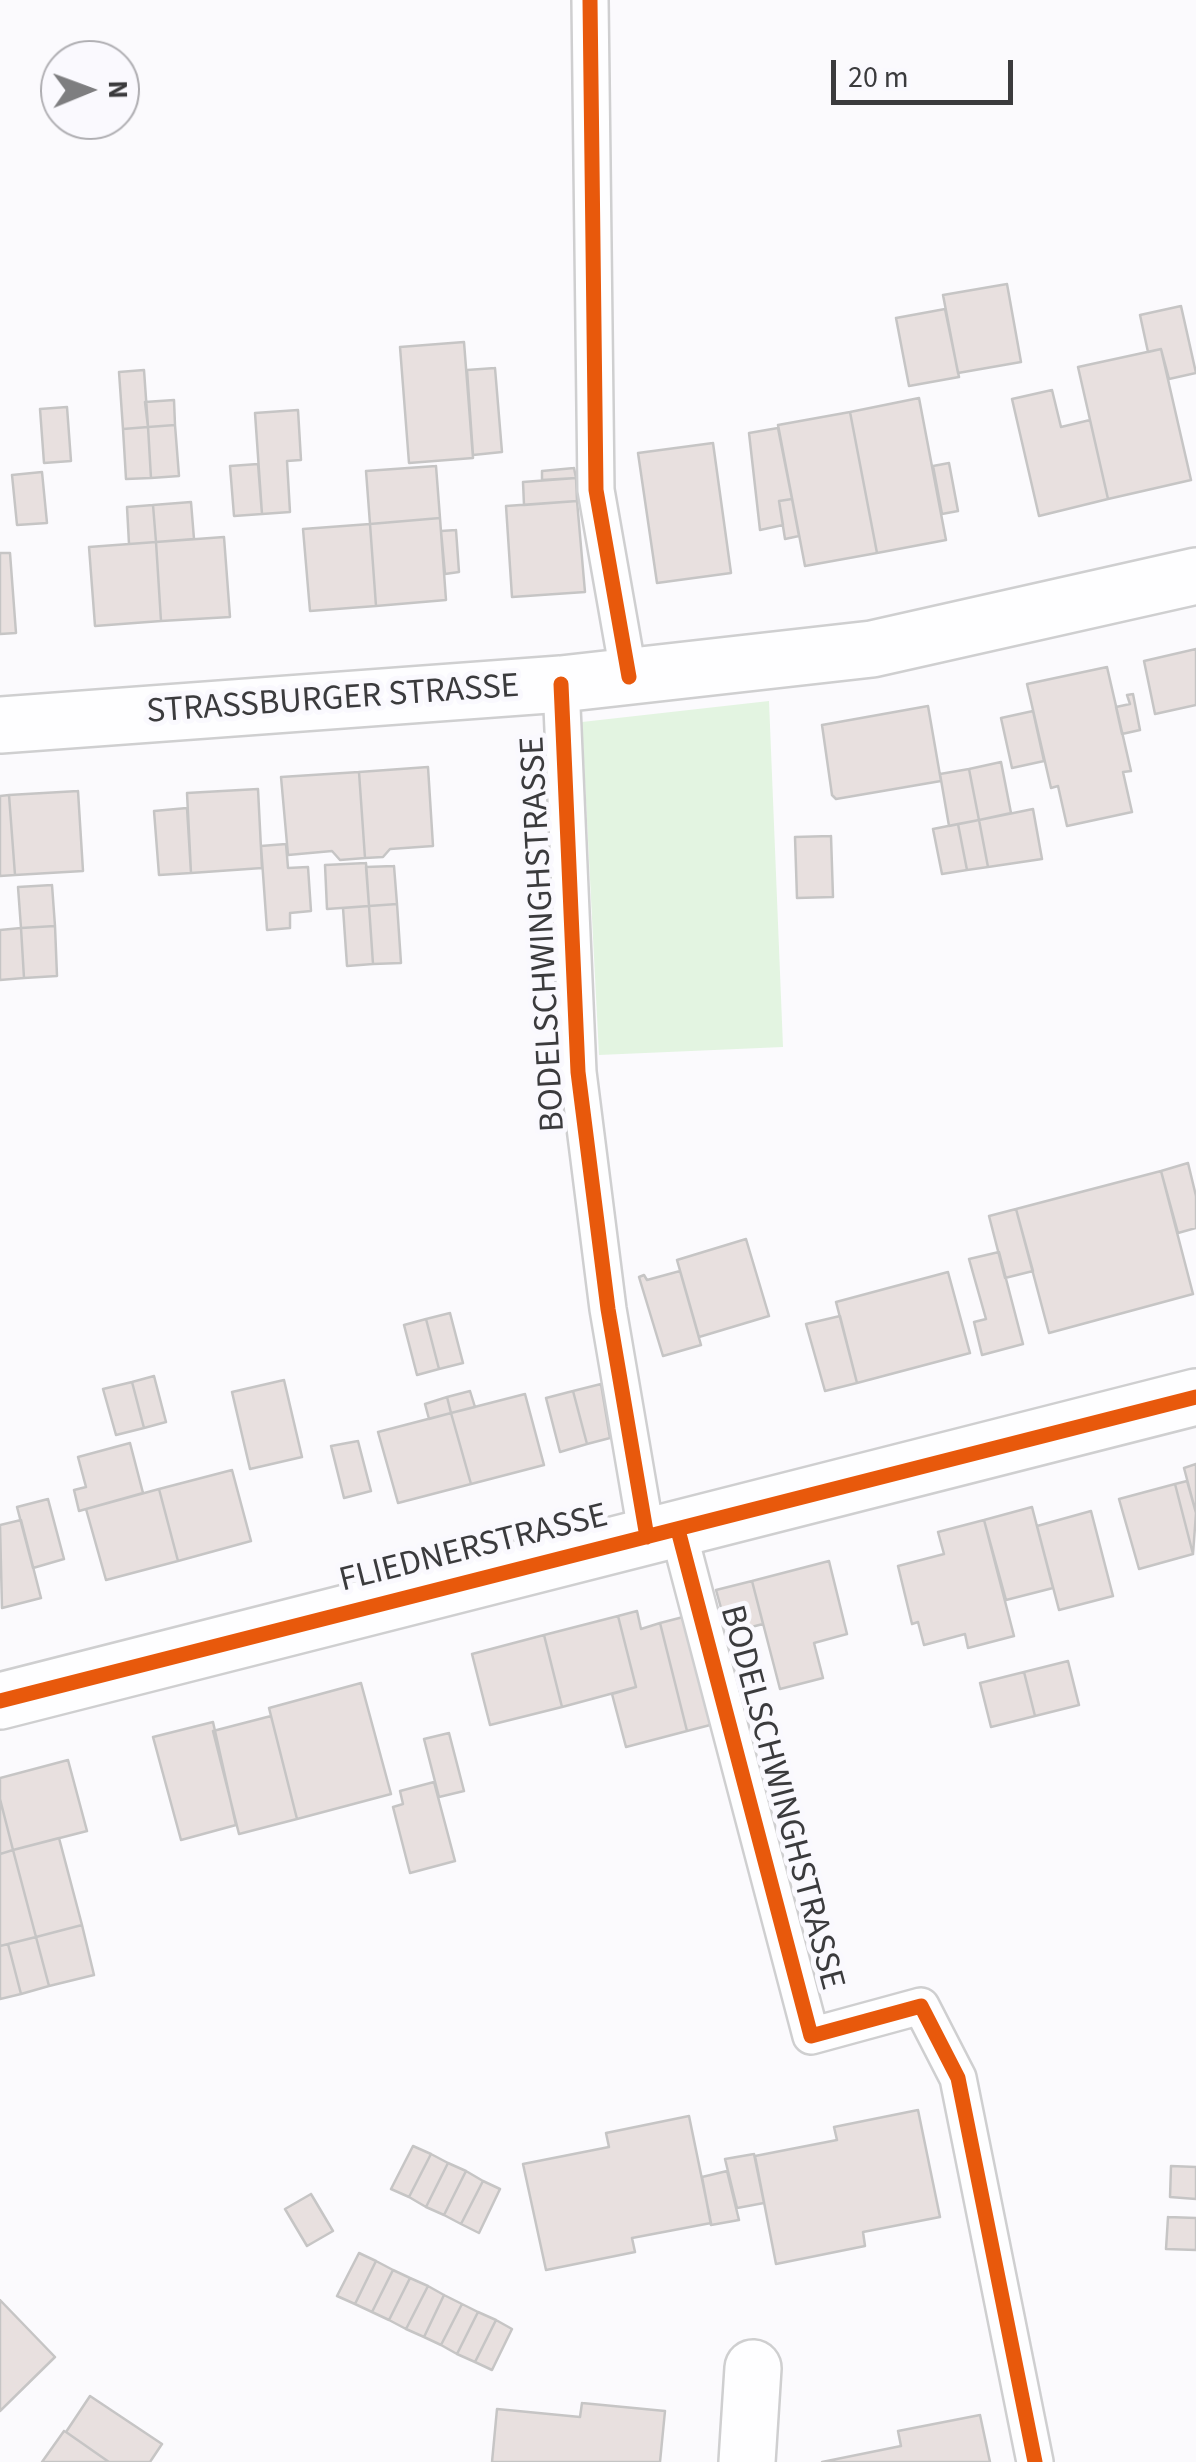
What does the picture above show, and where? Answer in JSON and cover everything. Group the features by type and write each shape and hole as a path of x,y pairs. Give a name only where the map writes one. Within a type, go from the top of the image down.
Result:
{"street":[{"name":"STRASSBURGER STRASSE","path":"0,726 629,678 872,649 1196,576"},
{"name":"FLIEDNERSTRASSE","path":"0,1701 1196,1398"},
{"path":"747,2462 753,2368"}],"lane":[{"path":"590,0 596,490 629,678"},
{"name":"BODELSCHWINGHSTRASSE","path":"561,684 578,1072 608,1309 663,1534 810,2036 921,2006 958,2078 1034,2462"}],"green space":[{"path":"769,701 783,1047 599,1055 582,722"}],"building":[{"path":"1007,284 1021,362 958,373 943,295"},
{"path":"1181,306 1196,373 1169,379 1161,349 1148,352 1140,315"},
{"path":"945,309 959,377 909,386 896,318"},
{"path":"464,342 473,458 409,463 400,347"},
{"path":"1161,349 1191,480 1108,499 1078,367"},
{"path":"495,368 502,452 473,455 467,370"},
{"path":"144,370 148,427 123,429 119,372"},
{"path":"1052,390 1061,427 1090,420 1108,499 1039,516 1012,399"},
{"path":"919,398 946,540 877,553 850,412"},
{"path":"174,400 175,425 148,427 145,402"},
{"path":"67,407 71,461 44,463 40,409"},
{"path":"298,410 301,460 287,461 290,512 262,514 255,413"},
{"path":"850,412 877,553 805,566 778,425"},
{"path":"175,425 179,476 151,478 148,427"},
{"path":"148,427 151,478 126,479 123,429"},
{"path":"778,428 792,499 779,501 783,525 760,530 749,433"},
{"path":"713,443 731,573 657,583 638,453"},
{"path":"949,463 958,511 942,514 933,466"},
{"path":"258,464 262,514 234,516 230,466"},
{"path":"436,466 440,518 370,524 366,471"},
{"path":"574,468 576,478 542,480 542,471"},
{"path":"42,472 47,523 17,525 12,475"},
{"path":"576,478 577,501 524,505 523,482"},
{"path":"792,499 799,536 785,539 779,501"},
{"path":"577,501 585,592 512,597 506,506"},
{"path":"191,502 194,539 156,542 153,505"},
{"path":"153,505 156,542 129,544 127,507"},
{"path":"440,518 446,600 376,606 370,524"},
{"path":"370,524 376,606 310,611 303,529"},
{"path":"456,530 459,572 445,574 441,531"},
{"path":"224,537 230,617 161,621 156,542"},
{"path":"156,542 161,621 95,626 89,547"},
{"path":"0,553 10,553 16,633 0,634"},
{"path":"1196,649 1196,705 1155,714 1144,661"},
{"path":"1107,667 1131,771 1123,772 1132,812 1067,826 1058,786 1051,788 1027,684"},
{"path":"1133,694 1140,730 1122,734 1116,707 1130,704 1127,695"},
{"path":"928,706 941,781 836,799 832,795 822,725"},
{"path":"1033,711 1044,761 1012,768 1001,718"},
{"path":"1001,762 1011,813 979,820 969,769"},
{"path":"428,767 433,846 390,849 383,857 365,858 359,772"},
{"path":"969,769 979,820 949,826 940,774"},
{"path":"359,772 365,858 340,860 332,851 288,855 281,777"},
{"path":"258,789 262,868 191,873 187,793"},
{"path":"78,791 83,871 15,875 9,795"},
{"path":"9,795 15,875 0,876 0,796"},
{"path":"187,808 191,873 159,875 154,811"},
{"path":"1033,809 1042,859 988,867 979,820"},
{"path":"979,820 988,867 967,870 958,824"},
{"path":"958,824 967,870 942,874 933,829"},
{"path":"831,836 833,897 797,898 795,837"},
{"path":"286,844 288,868 308,867 311,911 290,913 290,928 267,930 261,846"},
{"path":"366,863 369,906 327,909 325,865"},
{"path":"394,866 397,904 369,906 366,867"},
{"path":"52,885 55,926 21,928 18,887"},
{"path":"397,904 401,963 373,964 369,906"},
{"path":"369,906 373,964 347,966 343,908"},
{"path":"55,926 57,976 24,978 21,928"},
{"path":"21,928 24,978 0,980 0,930"},
{"path":"1188,1163 1196,1196 1196,1228 1178,1233 1161,1171"},
{"path":"1161,1171 1193,1294 1049,1333 1016,1209"},
{"path":"1016,1209 1033,1271 1005,1278 989,1216"},
{"path":"746,1239 769,1316 699,1337 677,1260"},
{"path":"999,1252 1023,1344 982,1355 974,1322 986,1319 969,1259"},
{"path":"680,1271 701,1345 663,1356 639,1277 644,1275 647,1280"},
{"path":"948,1272 970,1353 857,1383 836,1302"},
{"path":"450,1313 463,1363 439,1369 426,1319"},
{"path":"840,1316 857,1383 825,1391 806,1324"},
{"path":"426,1319 439,1369 417,1375 404,1325"},
{"path":"154,1376 166,1422 144,1428 132,1382"},
{"path":"284,1380 302,1457 250,1469 232,1392"},
{"path":"132,1382 144,1428 116,1435 103,1389"},
{"path":"601,1384 610,1438 587,1444 573,1391"},
{"path":"470,1391 475,1407 451,1413 447,1397"},
{"path":"573,1391 587,1444 560,1452 546,1398"},
{"path":"525,1394 544,1465 471,1484 451,1413"},
{"path":"447,1397 451,1413 429,1419 425,1404"},
{"path":"451,1413 471,1484 398,1503 378,1432"},
{"path":"358,1441 371,1491 344,1498 331,1446"},
{"path":"130,1443 143,1493 79,1511 74,1490 86,1487 78,1457"},
{"path":"1196,1464 1196,1513 1184,1468"},
{"path":"232,1470 251,1541 178,1561 159,1489"},
{"path":"1187,1481 1196,1513 1193,1554 1175,1484"},
{"path":"1175,1484 1193,1554 1139,1569 1119,1499"},
{"path":"159,1489 178,1561 106,1580 86,1509"},
{"path":"48,1499 64,1559 33,1568 17,1507"},
{"path":"1032,1507 1053,1588 1006,1600 984,1520"},
{"path":"1091,1511 1113,1596 1059,1610 1037,1526"},
{"path":"21,1520 41,1598 2,1608 0,1525"},
{"path":"984,1520 1014,1636 968,1648 965,1634 924,1645 918,1622 912,1624 898,1566 944,1554 938,1532"},
{"path":"829,1561 847,1634 814,1643 823,1678 780,1689 752,1581"},
{"path":"752,1581 763,1624 728,1633 716,1590"},
{"path":"637,1611 641,1629 660,1623 687,1731 626,1747 612,1694 636,1687 618,1616"},
{"path":"618,1616 636,1687 562,1707 544,1635"},
{"path":"687,1616 714,1724 687,1731 660,1623"},
{"path":"544,1635 562,1707 490,1725 472,1654"},
{"path":"1068,1661 1079,1705 1035,1716 1024,1672"},
{"path":"1024,1672 1035,1716 991,1727 980,1683"},
{"path":"361,1683 391,1794 297,1819 269,1708"},
{"path":"271,1716 297,1819 239,1834 213,1731"},
{"path":"213,1722 236,1825 181,1840 153,1737"},
{"path":"449,1733 464,1791 439,1797 424,1739"},
{"path":"68,1760 87,1831 13,1850 0,1799 0,1778"},
{"path":"434,1782 455,1861 410,1873 393,1807 403,1804 400,1791"},
{"path":"0,1799 13,1850 0,1854"},
{"path":"59,1838 82,1925 36,1937 13,1850"},
{"path":"13,1850 36,1937 0,1946 0,1854"},
{"path":"82,1925 94,1975 49,1986 36,1937"},
{"path":"36,1937 49,1986 21,1994 8,1944"},
{"path":"8,1944 21,1994 0,1999 0,1946"},
{"path":"918,2110 940,2217 863,2232 865,2246 776,2264 755,2156 837,2140 834,2127"},
{"path":"689,2116 711,2223 632,2238 635,2252 546,2270 523,2164 609,2147 606,2133"},
{"path":"413,2146 431,2154 409,2197 391,2189"},
{"path":"431,2154 448,2163 426,2207 409,2197"},
{"path":"754,2154 764,2203 737,2208 725,2159"},
{"path":"448,2163 466,2171 444,2215 426,2207"},
{"path":"1171,2166 1196,2167 1196,2199 1170,2197"},
{"path":"466,2171 483,2181 461,2224 444,2215"},
{"path":"727,2171 739,2220 711,2225 702,2177"},
{"path":"483,2181 500,2189 479,2233 461,2224"},
{"path":"311,2194 333,2231 307,2246 285,2209"},
{"path":"1168,2217 1196,2218 1196,2250 1166,2249"},
{"path":"359,2253 376,2261 355,2304 337,2296"},
{"path":"376,2261 393,2270 372,2312 355,2304"},
{"path":"393,2270 410,2278 389,2320 372,2312"},
{"path":"410,2278 428,2286 406,2329 389,2320"},
{"path":"428,2286 444,2295 424,2337 406,2329"},
{"path":"444,2295 462,2304 441,2345 424,2337"},
{"path":"0,2300 55,2357 0,2411"},
{"path":"462,2304 478,2312 457,2354 441,2345"},
{"path":"478,2312 496,2320 475,2362 457,2354"},
{"path":"496,2320 512,2329 492,2370 475,2362"},
{"path":"90,2396 162,2444 150,2462 109,2462 66,2432"},
{"path":"582,2403 665,2411 660,2462 492,2462 497,2409 580,2417"},
{"path":"980,2415 990,2462 822,2462 901,2446 898,2431"},
{"path":"66,2432 109,2462 42,2462"}],"cycle path":[{"path":"590,0 596,490 629,677"},
{"path":"561,684 578,1072 608,1309 647,1537"},
{"path":"0,1701 1196,1397"},
{"path":"678,1530 811,2036 921,2006 958,2078 1035,2462"}]}
